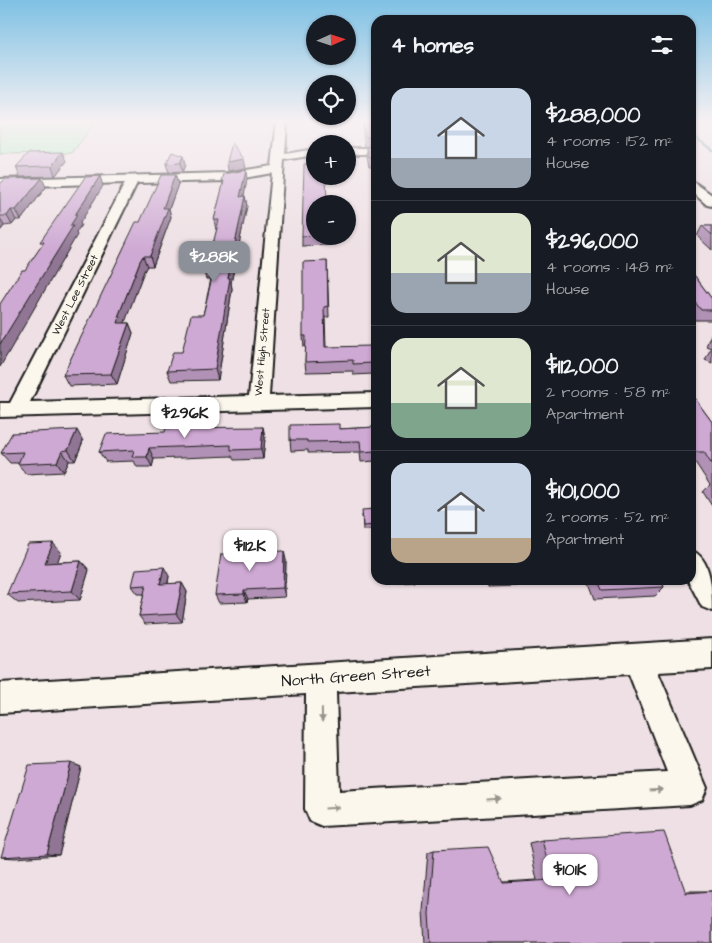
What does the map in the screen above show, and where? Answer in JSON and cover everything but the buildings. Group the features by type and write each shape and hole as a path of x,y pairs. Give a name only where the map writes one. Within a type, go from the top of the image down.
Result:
{"street":[{"path":"0,182 228,177 272,165"},
{"name":"West High Street","path":"258,404 279,165"},
{"name":"West Lee Street","path":"8,410 133,179"},
{"path":"696,188 712,202"},
{"path":"8,410 371,400"},
{"path":"696,570 712,598"},
{"name":"North Green Street","path":"0,698 712,654"},
{"path":"321,678 322,809 690,788 637,658"}]}
